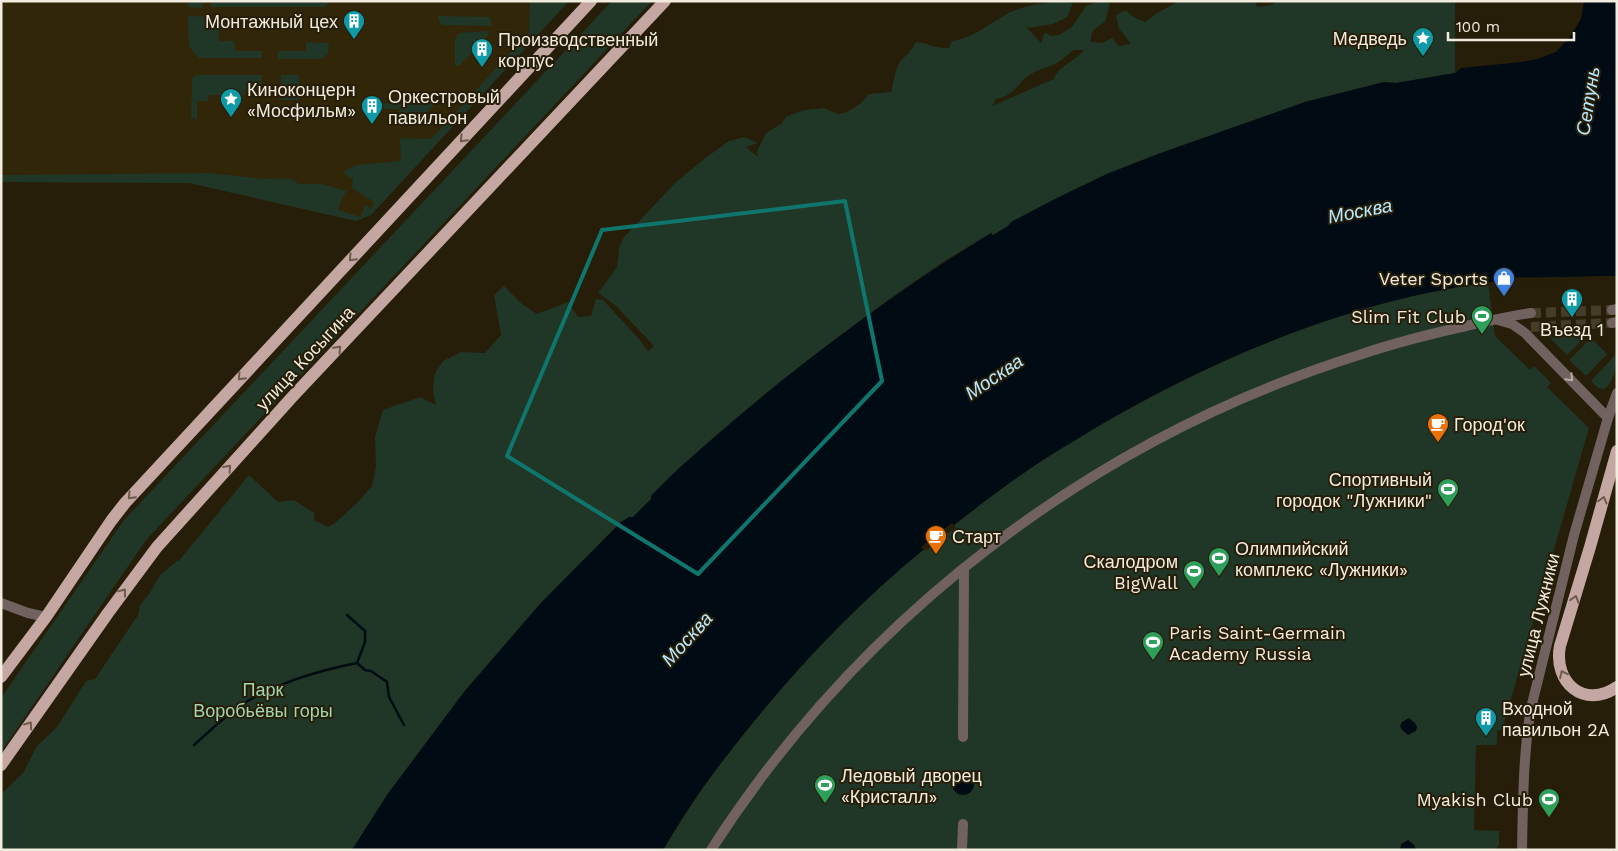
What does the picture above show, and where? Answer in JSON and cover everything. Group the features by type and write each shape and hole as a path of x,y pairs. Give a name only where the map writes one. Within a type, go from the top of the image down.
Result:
{"main road":[{"name":"улица Косыгина","path":"1,677 46,617 125,503 591,1"},
{"name":"улица Косыгина","path":"1,765 157,547 294,395 665,1"},
{"path":"1617,451 1560,646 1559,667 1567,683 1583,694 1603,695 1617,687"}],"street":[{"path":"711,850 765,772 818,708 876,646 964,568 1032,516 1080,483 1131,452 1202,416 1324,366 1402,341 1531,313"},
{"path":"1495,320 1512,324 1536,343 1608,418"},
{"path":"1518,328 1531,327"},
{"name":"улица Лужники","path":"1522,850 1524,782 1531,708 1572,544 1617,393"},
{"path":"963,738 964,568"},
{"path":"1,603 28,613 46,617"},
{"path":"962,824 962,850"}],"highlighted area":[{"path":"845,201 882,381 698,574 507,456 602,230"}],"shaded area":[{"name":"Киноконцерн «Мосфильм»","path":"1,1 569,1 371,215 356,221 189,183 1,182"}],"green space":[{"path":"187,1 204,1 202,8 188,7"},
{"path":"211,1 329,2 325,7 211,7"},
{"path":"530,1 569,1 371,215 356,221 189,183 1,182 1,175 209,173 265,179 290,178 299,184 322,184 347,191 342,198 338,210 361,217 365,205 371,209 374,202 352,188 353,179 344,174 344,171 356,165 401,161 400,138 431,139 529,32"},
{"path":"612,1 652,1 146,540 1,752 1,698 124,520"},
{"name":"Парк Воробьёвы горы","path":"1059,1 1073,3 1067,17 1053,24 1027,28 1041,43 1045,32 1051,36 1059,35 1072,27 1086,6 1097,2 1110,3 1105,22 1094,30 1091,42 1102,43 1112,38 1119,46 1130,44 1119,29 1116,15 1126,10 1132,16 1145,22 1179,1 1255,1 1257,7 1272,5 1276,1 1455,1 1455,73 1396,83 1384,82 1305,102 1107,174 1012,222 993,236 991,233 943,262 888,300 785,378 726,427 686,462 651,496 651,499 633,517 621,522 540,604 464,692 387,795 352,850 1,850 1,794 23,773 37,746 57,727 86,681 95,679 138,615 140,605 150,593 160,575 178,560 178,562 249,475 278,502 294,500 314,513 314,520 328,527 336,522 372,486 376,467 375,437 383,410 420,397 436,405 433,390 435,373 443,361 461,352 485,353 501,335 494,295 504,286 522,304 537,314 568,302 578,317 591,316 596,299 603,300 648,351 654,346 615,305 598,293 617,267 619,248 624,237 676,182 729,141 745,137 758,143 746,147 758,157 757,151 766,133 781,124 787,116 804,110 824,108 838,114 847,112 861,103 869,94 891,92 896,70 901,60 909,53 916,42 940,48 949,48 952,41 974,34 1013,11","holes":["1073,50 1084,50 1063,67 1054,79 992,106 996,99 1006,96 1031,74 1056,63"]},
{"path":"188,16 219,17 219,41 235,41 235,51 262,51 262,58 199,58 189,47"},
{"path":"438,16 491,17 491,26 443,25 440,23"},
{"path":"488,31 489,34 459,66 455,65 455,39 459,33"},
{"path":"306,42 329,43 328,54 320,59 278,59 278,51 306,51"},
{"path":"198,75 262,75 262,90 245,90 245,95 209,95 208,101 197,101 197,120 191,118 192,79"},
{"path":"281,75 299,75 299,100 281,100"},
{"path":"361,103 435,104 420,120 400,120 399,109 361,109"},
{"name":"Олимпийский комплекс «Лужники»","path":"1488,282 1495,336 1530,370 1534,366 1551,383 1547,387 1589,428 1502,730 1497,730 1497,745 1476,745 1474,830 1499,831 1499,846 1497,846 1497,850 663,850 715,771 762,711 813,654 866,600 923,550 925,551 956,527 954,525 1027,471 1127,410 1235,356 1348,313 1424,293"},
{"path":"1587,335 1567,355 1550,337"},
{"path":"1591,338 1607,354 1586,376 1569,360"},
{"path":"1617,353 1613,378 1604,389 1598,388 1591,381"}],"water":[{"path":"1584,1 1615,1 1617,26 1617,276 1503,278 1502,281 1396,300 1343,315 1240,354 1141,402 1095,428 1027,470 954,525 952,523 921,547 923,550 866,600 813,654 762,711 708,780 663,850 352,850 387,795 464,692 540,604 621,522 629,517 633,517 677,470 758,400 833,341 911,285 991,233 993,235 1008,226 1011,222 1107,174 1158,154 1305,102 1384,82 1396,83 1455,73 1461,68 1522,62 1556,52 1570,37 1581,19"},
{"path":"1409,718 1417,727 1416,731 1408,735 1400,726 1402,722"},
{"path":"963,773 971,776 974,784 971,792 963,795 955,792 952,784 955,776"},
{"path":"1408,840 1414,845 1416,850 1400,850 1401,844"}],"pier":[{"path":"1617,276 1617,279 1505,281 1503,283 1502,281 1503,278"}],"waterway":[{"path":"347,615 365,631 365,642 357,663 365,670 371,671 387,682 389,697 404,725"},
{"path":"194,745 231,713 255,697 304,676 357,663"}],"tunnel":[{"path":"1531,313 1612,310"},
{"path":"1531,327 1612,323"}],"place":[{"name":"Монтажный цех","path":"354,40"},
{"name":"Медведь","path":"1423,57"},
{"name":"Производственный корпус","path":"482,68"},
{"name":"Киноконцерн «Мосфильм»","path":"231,118"},
{"name":"Оркестровый павильон","path":"372,125"},
{"name":"Veter Sports","path":"1504,297"},
{"name":"Въезд 1","path":"1572,318"},
{"name":"Slim Fit Club","path":"1482,335"},
{"name":"Город'ок","path":"1438,443"},
{"name":"Спортивный городок \"Лужники\"","path":"1448,508"},
{"name":"Старт","path":"936,555"},
{"name":"Олимпийский комплекс «Лужники»","path":"1219,577"},
{"name":"Скалодром BigWall","path":"1194,590"},
{"name":"Paris Saint-Germain Academy Russia","path":"1153,661"},
{"name":"Входной павильон 2A","path":"1486,737"},
{"name":"Ледовый дворец «Кристалл»","path":"825,804"},
{"name":"Myakish Club","path":"1549,818"}],"water label":[{"name":"Сетунь","path":"1588,101"},
{"name":"Москва","path":"1360,211"},
{"name":"Москва","path":"994,377"},
{"name":"Москва","path":"687,639"}]}
